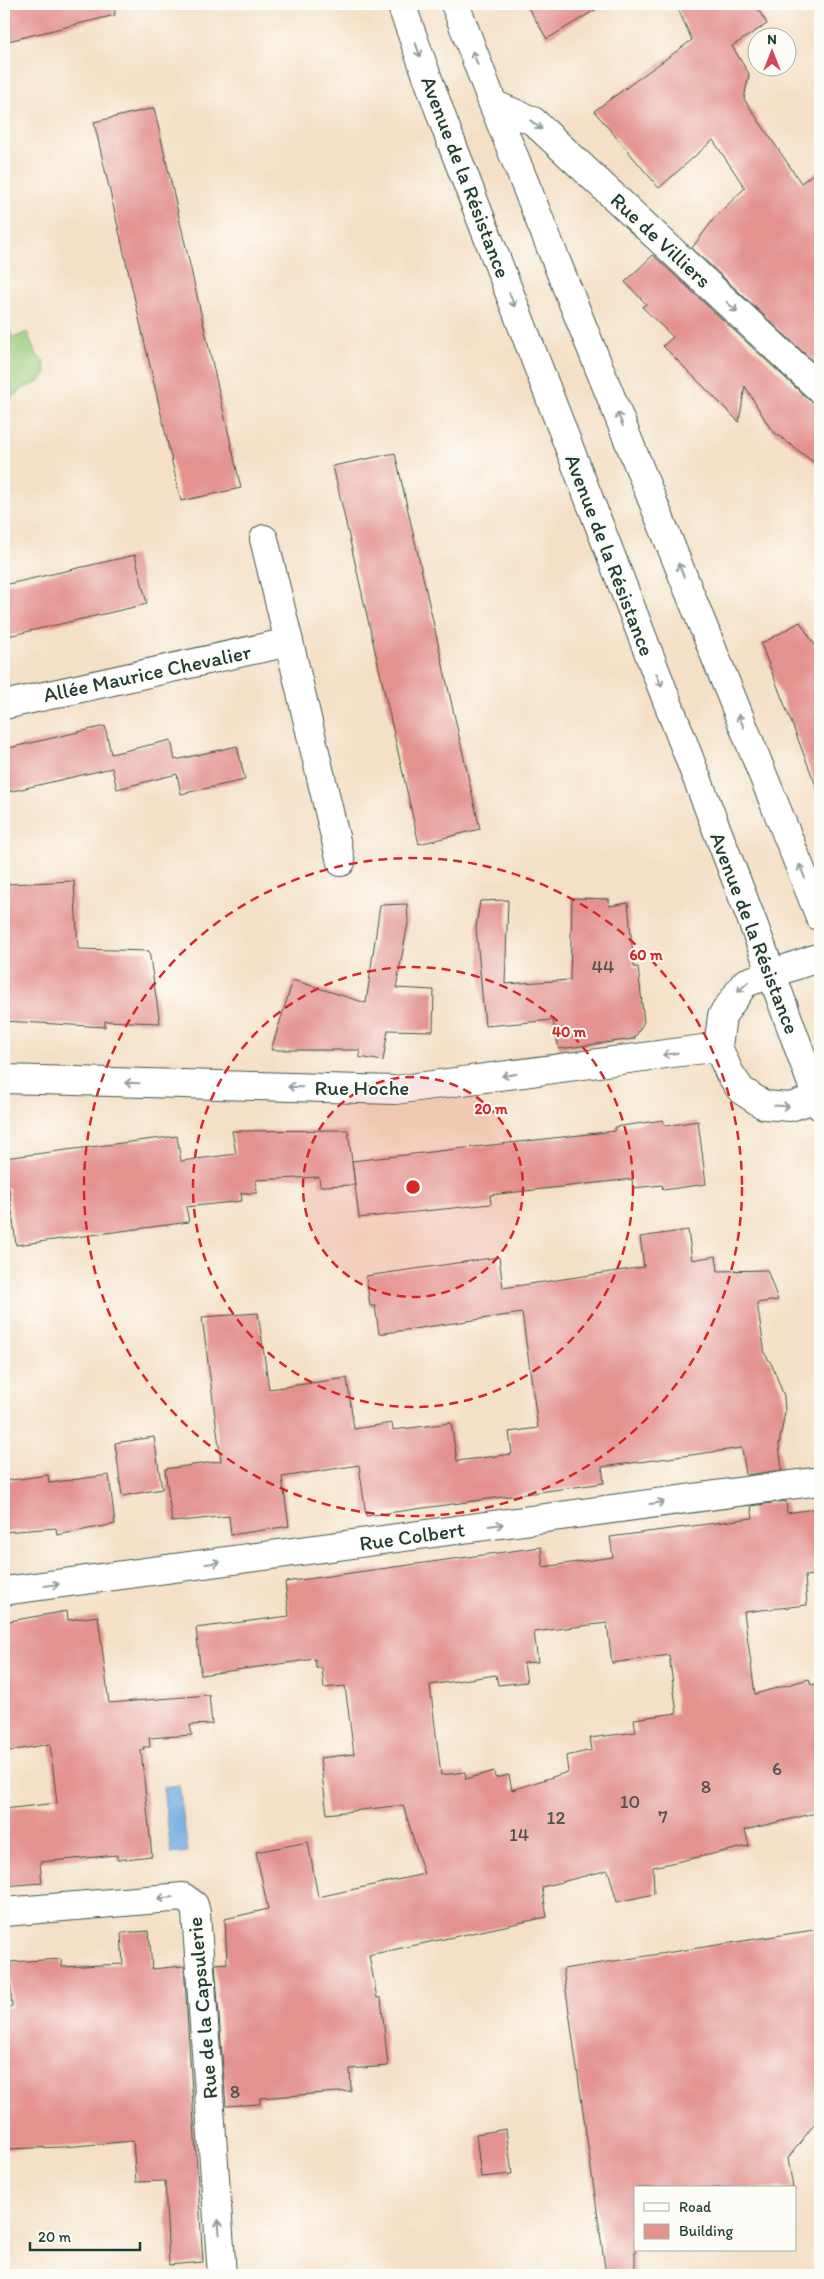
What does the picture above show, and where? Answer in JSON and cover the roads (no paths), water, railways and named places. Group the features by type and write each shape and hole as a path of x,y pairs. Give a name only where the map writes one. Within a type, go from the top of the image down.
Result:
{"street":[{"name":"Avenue de la Résistance","path":"401,4 449,136 819,1100"},
{"path":"455,4 493,104 820,917"},
{"name":"Rue de Villiers","path":"493,104 533,121 820,390"},
{"path":"264,539 341,862"},
{"name":"Allée Maurice Chevalier","path":"4,705 289,642"},
{"path":"819,1100 790,1107 764,1105 741,1090 728,1072 718,1047 722,1016 731,1000 746,982 820,957"},
{"name":"Rue Hoche","path":"4,1079 394,1090 718,1047"},
{"name":"Rue Colbert","path":"4,1591 820,1481"},
{"name":"Rue de la Capsulerie","path":"4,1912 183,1897 194,1905 222,2275"}],"water":[{"path":"179,1785 188,1852 171,1854 163,1787"}]}
